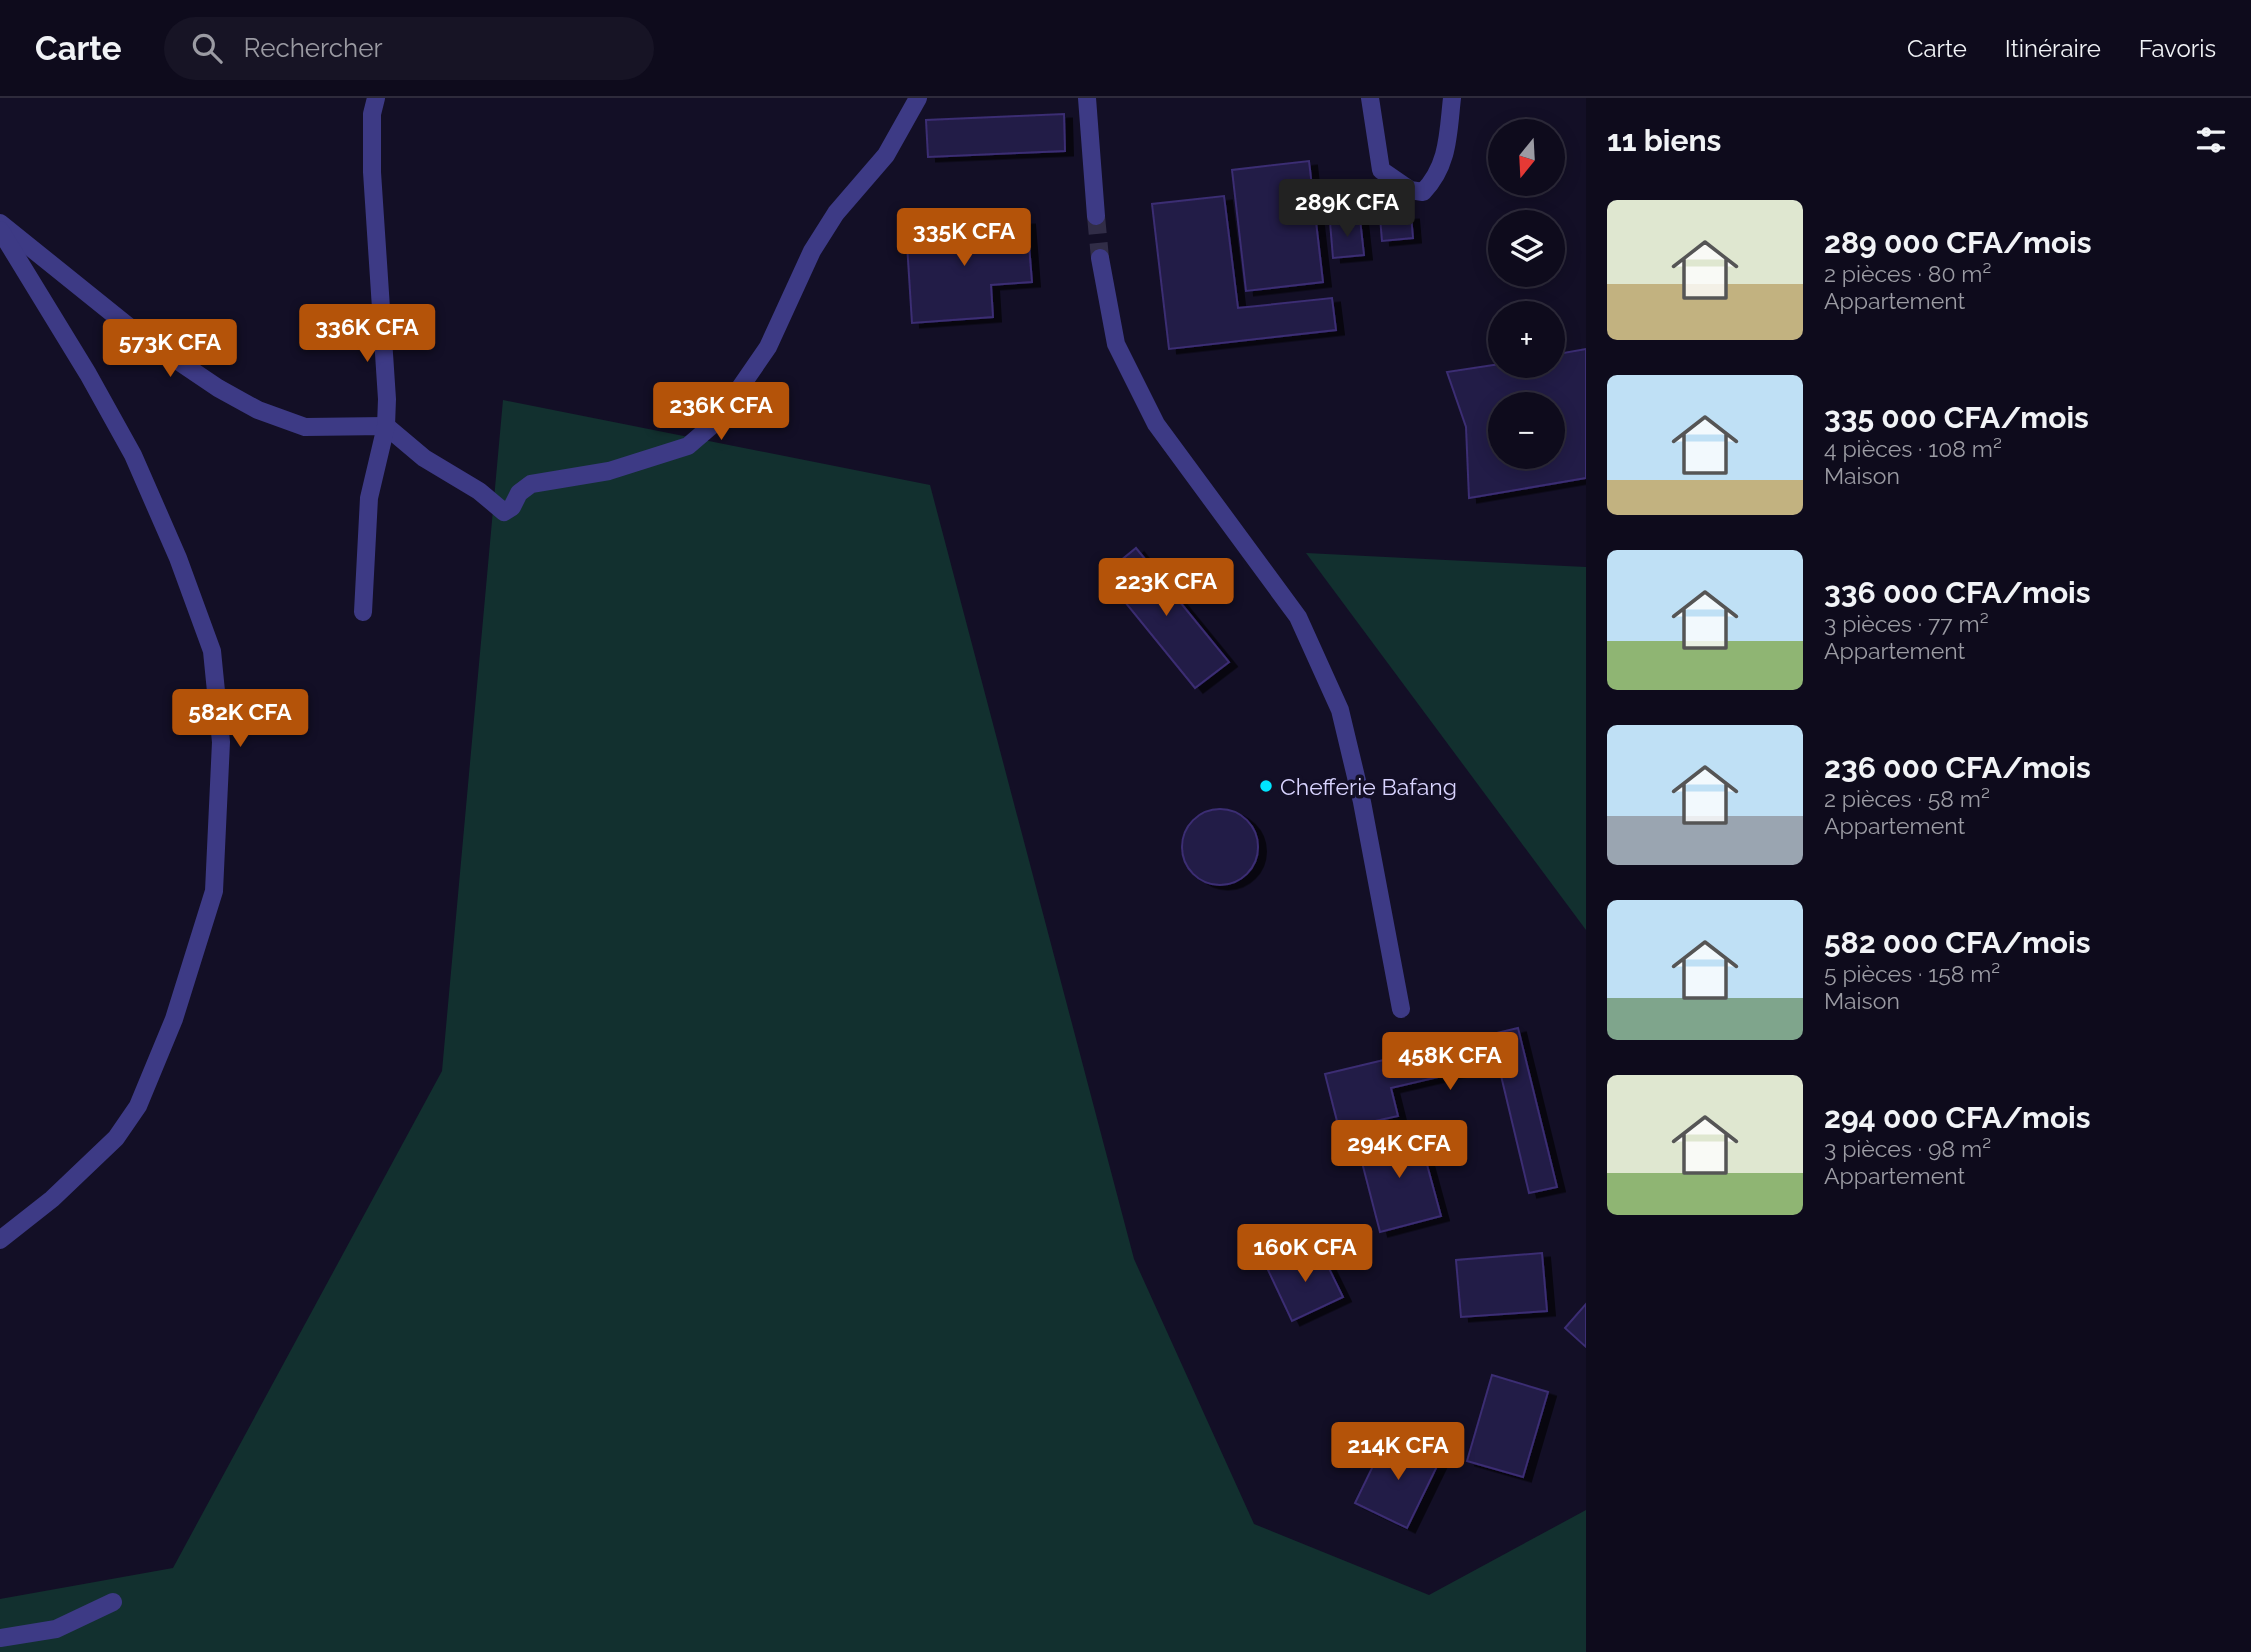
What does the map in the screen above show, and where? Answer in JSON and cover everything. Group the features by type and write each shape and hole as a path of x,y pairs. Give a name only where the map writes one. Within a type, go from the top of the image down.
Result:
{"street":[{"path":"0,223 138,334 218,388 258,410 305,427 386,426 425,458 479,491 504,512 531,484 609,471 688,446 717,421 768,348 812,251 836,213 887,155 918,98"},
{"path":"1087,98 1096,216"},
{"path":"1370,98 1381,170 1410,190 1423,192 1437,178 1447,149 1451,98"},
{"path":"363,612 369,498 386,426 387,368 376,251 371,103"},
{"path":"0,230 88,374 133,455 178,558 212,651 221,742 214,891 174,1018 138,1106 116,1139 52,1199 0,1240"},
{"path":"1101,258 1116,344 1156,424 1298,617 1340,710 1362,802 1401,1009"},
{"path":"0,1638 56,1629 113,1602"}],"green space":[{"path":"503,400 930,485 1134,1259 1254,1524 1429,1595 1586,1510 1586,1652 0,1652 0,1599 173,1568 442,1071"},
{"path":"1306,553 1586,567 1586,930"}],"building":[{"path":"1064,114 1065,151 928,157 926,120"},
{"path":"1309,161 1323,282 1246,291 1232,170"},
{"path":"1224,196 1238,308 1332,298 1336,330 1169,349 1152,204"},
{"path":"1411,215 1413,238 1382,241 1380,217"},
{"path":"1360,219 1364,255 1333,258 1330,222"},
{"path":"1027,220 1032,282 991,285 993,317 912,323 906,228"},
{"path":"1586,349 1586,478 1469,498 1466,427 1447,372 1488,366 1488,378 1565,378 1565,353"},
{"path":"1136,548 1229,662 1195,688 1103,575"},
{"path":"1220,809 1235,812 1247,820 1255,832 1258,847 1255,862 1247,874 1235,882 1220,885 1205,882 1193,874 1185,862 1182,847 1185,832 1193,820 1205,812"},
{"path":"1518,1028 1557,1187 1529,1193 1498,1063 1391,1088 1398,1116 1339,1129 1325,1074"},
{"path":"1417,1128 1441,1216 1380,1232 1357,1143"},
{"path":"1318,1246 1343,1297 1292,1321 1268,1270"},
{"path":"1542,1253 1547,1311 1461,1317 1456,1260"},
{"path":"1586,1304 1586,1347 1565,1328"},
{"path":"1492,1375 1548,1392 1523,1477 1467,1461"},
{"path":"1388,1435 1440,1460 1407,1528 1355,1503"}],"tunnel":[{"path":"1096,216 1100,258"}],"place":[{"name":"Chefferie Bafang","path":"1266,786"}]}
